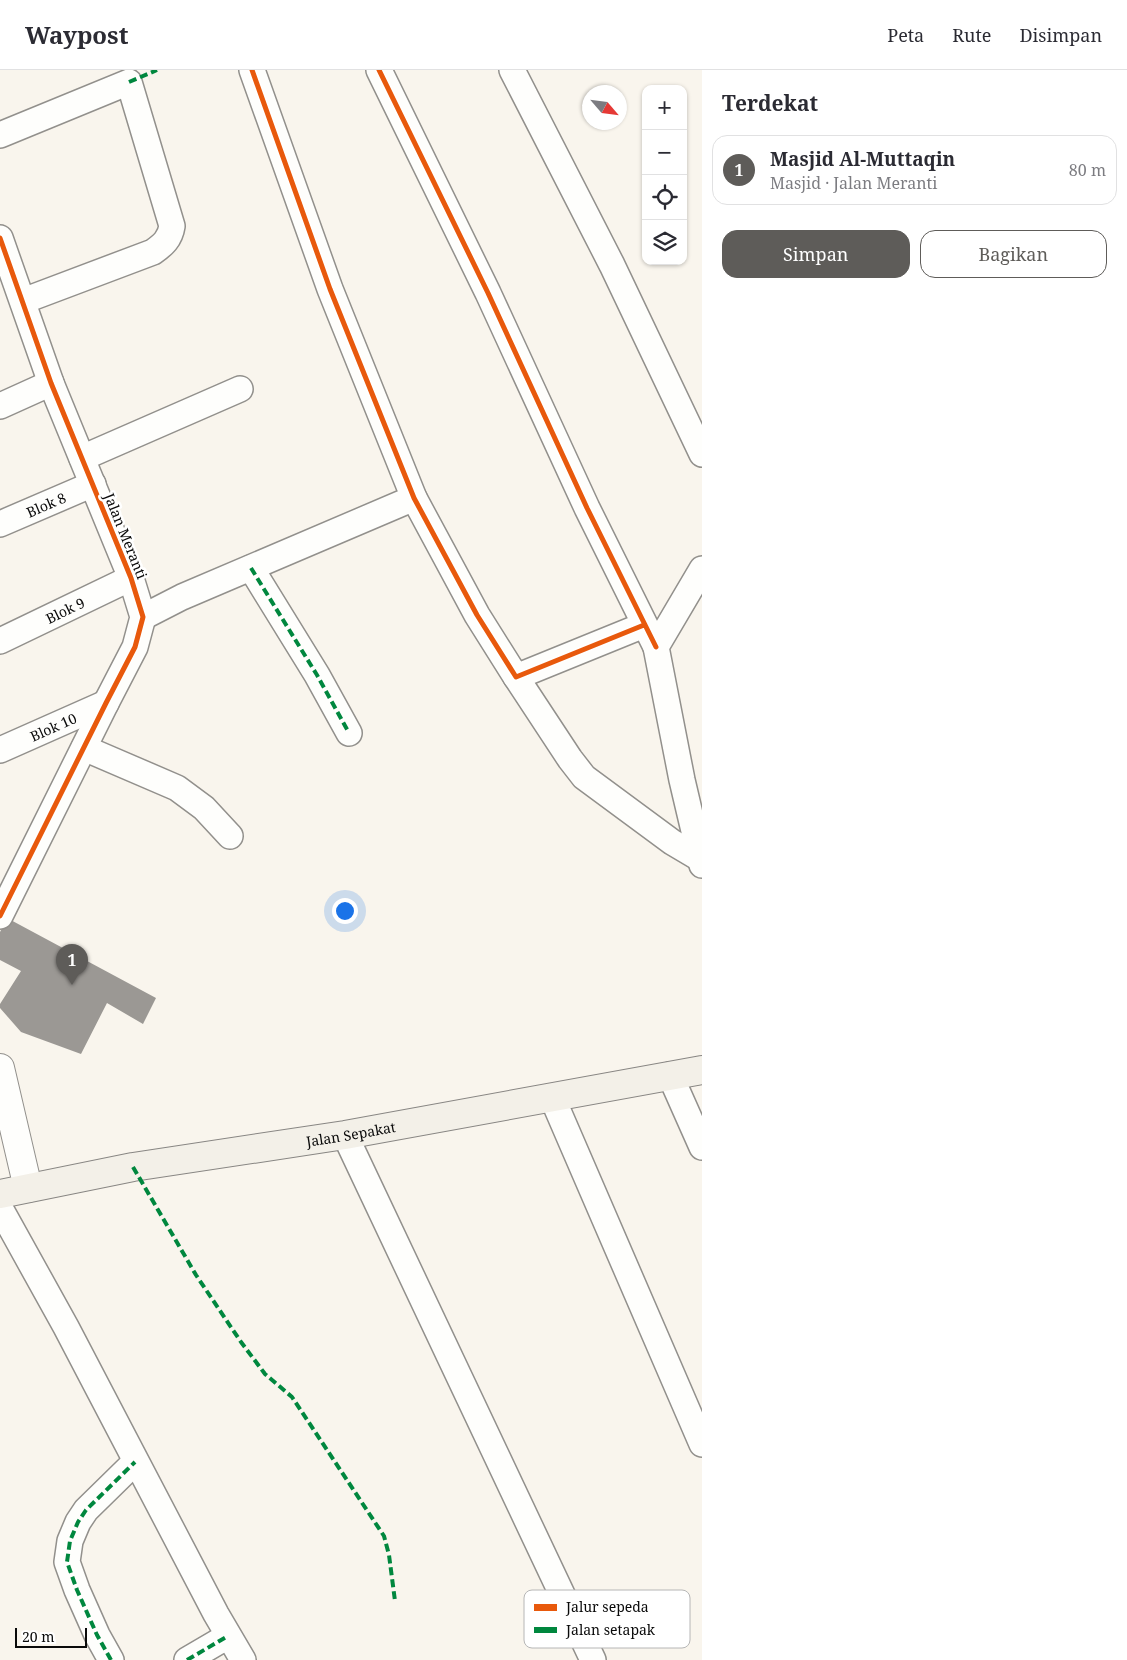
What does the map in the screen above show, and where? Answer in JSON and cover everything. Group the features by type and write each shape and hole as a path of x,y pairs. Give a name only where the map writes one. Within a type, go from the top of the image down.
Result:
{"main road":[{"name":"Jalan Sepakat","path":"0,1194 133,1167 345,1135 702,1070"}],"street":[{"path":"252,70 330,289 414,498 477,615 570,759 584,777 701,862"},
{"path":"378,70 488,292 587,508 656,647 682,780 701,862"},
{"path":"512,70 607,256 702,454"},
{"path":"0,135 129,82 172,226 171,233 164,245 152,252 14,297"},
{"name":"Jalan Meranti","path":"0,238 14,297 131,578 143,617"},
{"path":"0,406 51,383"},
{"path":"82,458 240,389"},
{"name":"Blok 8","path":"0,524 93,484"},
{"path":"0,916 135,647 143,617 182,597 414,498"},
{"path":"251,568 317,676 349,733"},
{"path":"656,647 702,569"},
{"name":"Blok 9","path":"0,640 131,578"},
{"path":"516,677 644,626"},
{"name":"Blok 10","path":"0,750 106,703"},
{"path":"84,748 177,788 204,808 230,836"},
{"path":"0,1068 28,1188"},
{"path":"670,1075 702,1147"},
{"path":"552,1097 702,1444"},
{"path":"345,1135 561,1590"},
{"path":"0,1208 66,1327 228,1636 243,1660"},
{"path":"111,1660 97,1635 67,1562 70,1541 78,1522 86,1510 136,1462"},
{"path":"187,1660 228,1636"},
{"path":"588,1648 594,1660"}],"building":[{"path":"7,918 156,998 143,1024 107,1003 81,1054 21,1032 0,1008 0,1004 21,971 0,960 0,932"}],"marked path":[{"path":"129,82 157,70"},
{"path":"251,568 317,675 349,733"},
{"path":"133,1167 196,1275 241,1342 265,1374 292,1397 384,1536 389,1555 395,1601"},
{"path":"111,1660 97,1635 67,1562 70,1541 78,1522 86,1510 135,1462"},
{"path":"187,1660 228,1636"}],"cycle path":[{"path":"252,70 330,289 414,498 477,615 516,677 644,625"},
{"path":"379,70 488,293 587,508 656,647"},
{"path":"0,238 51,383 131,578 143,617 135,647 0,916"}],"place":[{"name":"Masjid Al-Muttaqin","path":"72,985"}]}
